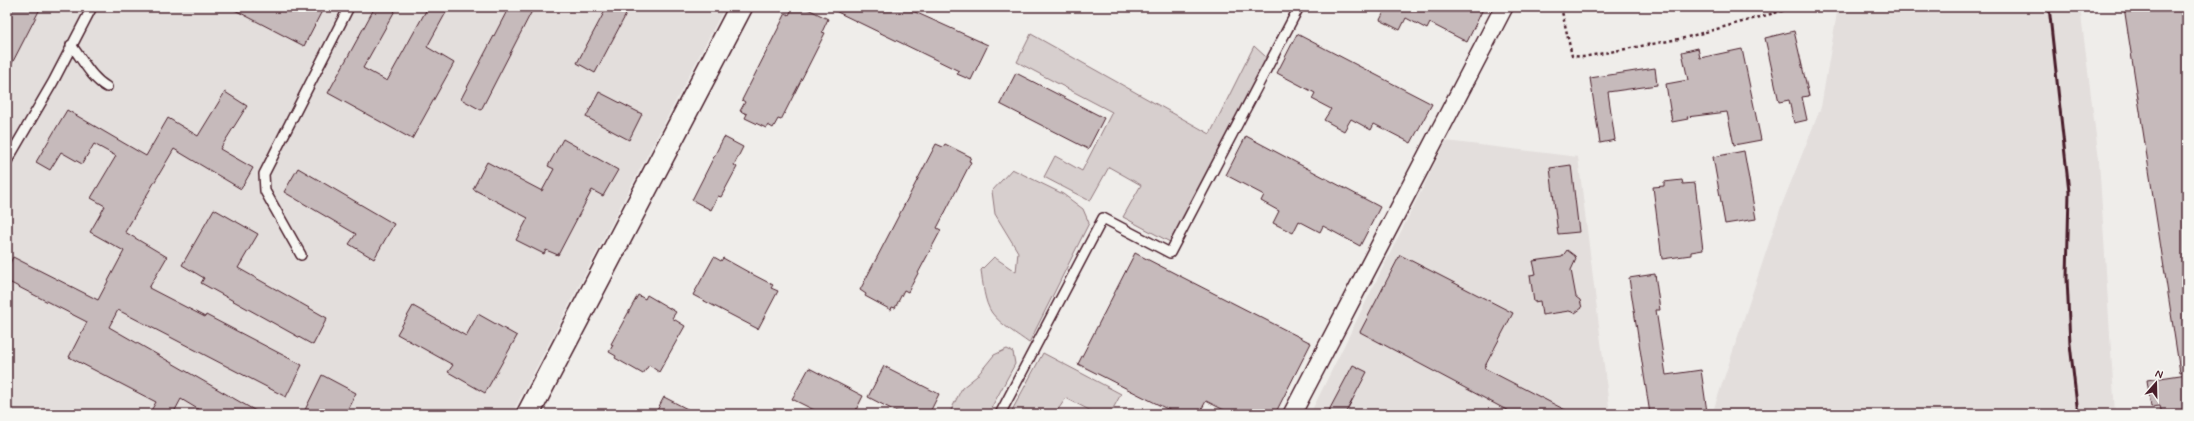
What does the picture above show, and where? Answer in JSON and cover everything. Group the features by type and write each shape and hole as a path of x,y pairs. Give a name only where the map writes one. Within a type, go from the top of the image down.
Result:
{"street":[{"path":"528,414 741,7"},
{"path":"1292,414 1504,7"}],"lane":[{"path":"7,161 92,7"},
{"path":"301,255 265,191 264,174 349,7"},
{"path":"1000,414 1103,218 1170,253 1299,7"},
{"path":"72,45 89,72 101,84 107,87"}],"path":[{"path":"1561,7 1572,56 1583,57 1684,38 1796,7"}],"shaded area":[{"path":"7,7 725,7 512,414 7,414"},
{"path":"1838,7 2080,7 2099,160 2115,414 1712,414 1781,207 1821,107"},
{"path":"1031,34 1210,134 1254,46 1266,57 1264,64 1170,242 1123,217 1141,185 1109,167 1090,201 1044,177 1055,156 1082,171 1112,112 1017,62"},
{"path":"1446,141 1578,157 1610,414 1310,414"},
{"path":"1012,169 1063,194 1083,209 1089,223 1029,343 1004,325 989,309 983,286 981,270 994,257 1016,272 1018,252 995,214 992,191"},
{"path":"1007,349 1013,352 1015,364 988,414 949,414 962,388 977,376 994,355"},
{"path":"1043,353 1121,394 1110,414 1097,414 1066,398 1055,414 1010,414"}],"building":[{"path":"7,7 41,7 7,73"},
{"path":"229,7 324,7 304,46"},
{"path":"375,7 397,7 363,68 387,81 428,7 449,7 427,47 454,63 412,139 328,93"},
{"path":"509,7 534,7 481,110 461,99"},
{"path":"607,7 630,7 595,73 577,63"},
{"path":"793,7 804,7 828,19 822,32 825,33 781,120 778,119 773,128 768,125 766,128 745,118 747,114 740,111 745,102 742,100 786,13 789,15"},
{"path":"827,7 904,7 988,45 971,80 957,74 959,71"},
{"path":"1383,7 1484,7 1467,42 1430,23 1427,29 1406,18 1400,30 1380,20 1386,8"},
{"path":"2124,7 2187,7 2187,371 2180,372"},
{"path":"1794,31 1809,96 1802,97 1807,120 1794,123 1789,100 1779,102 1765,38"},
{"path":"1297,34 1432,104 1411,143 1374,124 1371,130 1351,119 1344,131 1324,120 1331,109 1312,99 1315,93 1277,73"},
{"path":"1698,48 1700,58 1742,49 1761,140 1734,145 1727,112 1687,117 1688,119 1672,122 1666,84 1688,80 1682,52"},
{"path":"1655,68 1657,85 1608,92 1615,140 1600,143 1590,78"},
{"path":"1016,73 1104,118 1088,149 1000,104"},
{"path":"225,92 247,106 220,149 253,168 241,189 174,149 125,232 167,257 149,288 205,317 206,315 302,365 286,397 118,310 109,327 261,414 206,414 181,399 173,414 149,414 156,402 69,357 87,322 7,281 7,269 13,257 98,300 124,251 90,232 105,206 91,198 116,156 94,144 82,164 61,152 50,170 36,162 67,110 146,156 168,118 198,136"},
{"path":"599,92 642,114 629,140 586,117"},
{"path":"1246,136 1380,207 1360,246 1323,226 1320,232 1299,221 1293,233 1273,223 1279,211 1261,201 1264,195 1226,175"},
{"path":"724,137 743,147 734,165 737,167 721,197 718,196 711,210 692,200"},
{"path":"563,139 618,170 603,196 592,190 558,255 546,250 544,254 516,240 528,218 473,189 487,162 542,191 554,169 548,166"},
{"path":"936,144 943,147 945,144 971,157 969,161 971,162 937,228 941,230 908,292 904,290 895,308 892,307 891,310 865,296 866,294 860,290"},
{"path":"1744,151 1756,219 1725,224 1713,157"},
{"path":"1571,165 1579,232 1558,234 1550,168"},
{"path":"298,168 394,224 374,259 349,244 356,234 284,192"},
{"path":"1682,180 1683,184 1695,183 1703,250 1691,252 1691,255 1662,259 1653,187 1664,186 1664,182"},
{"path":"214,209 258,234 238,268 327,318 313,345 201,283 204,278 182,265"},
{"path":"1567,250 1575,256 1576,259 1571,270 1576,297 1580,300 1582,308 1575,313 1569,311 1542,315 1540,301 1534,302 1530,275 1536,274 1533,261 1562,257"},
{"path":"1135,253 1311,343 1275,414 1232,414 1206,401 1199,414 1177,414 1078,364"},
{"path":"1400,255 1513,313 1484,368 1573,414 1514,414 1360,332"},
{"path":"714,257 721,261 723,258 773,285 771,288 778,291 758,329 693,295"},
{"path":"1655,274 1660,310 1656,310 1666,375 1701,370 1707,412 1691,414 1650,414 1629,278"},
{"path":"638,295 645,299 647,295 676,312 672,318 685,326 659,372 649,365 643,374 615,358 616,356 609,352 613,345 611,344"},
{"path":"413,306 466,336 478,314 517,336 485,393 448,372 453,365 397,334"},
{"path":"1353,365 1367,372 1345,414 1327,414"},
{"path":"884,366 939,394 929,414 901,414 868,397"},
{"path":"809,368 863,396 854,414 822,414 792,399"},
{"path":"2187,374 2187,414 2162,414 2160,406 2151,407 2147,380"},
{"path":"322,375 356,393 345,414 303,414"},
{"path":"664,397 697,414 655,414"}],"railway":[{"path":"2049,7 2069,192 2067,278 2070,344 2078,414"}]}
